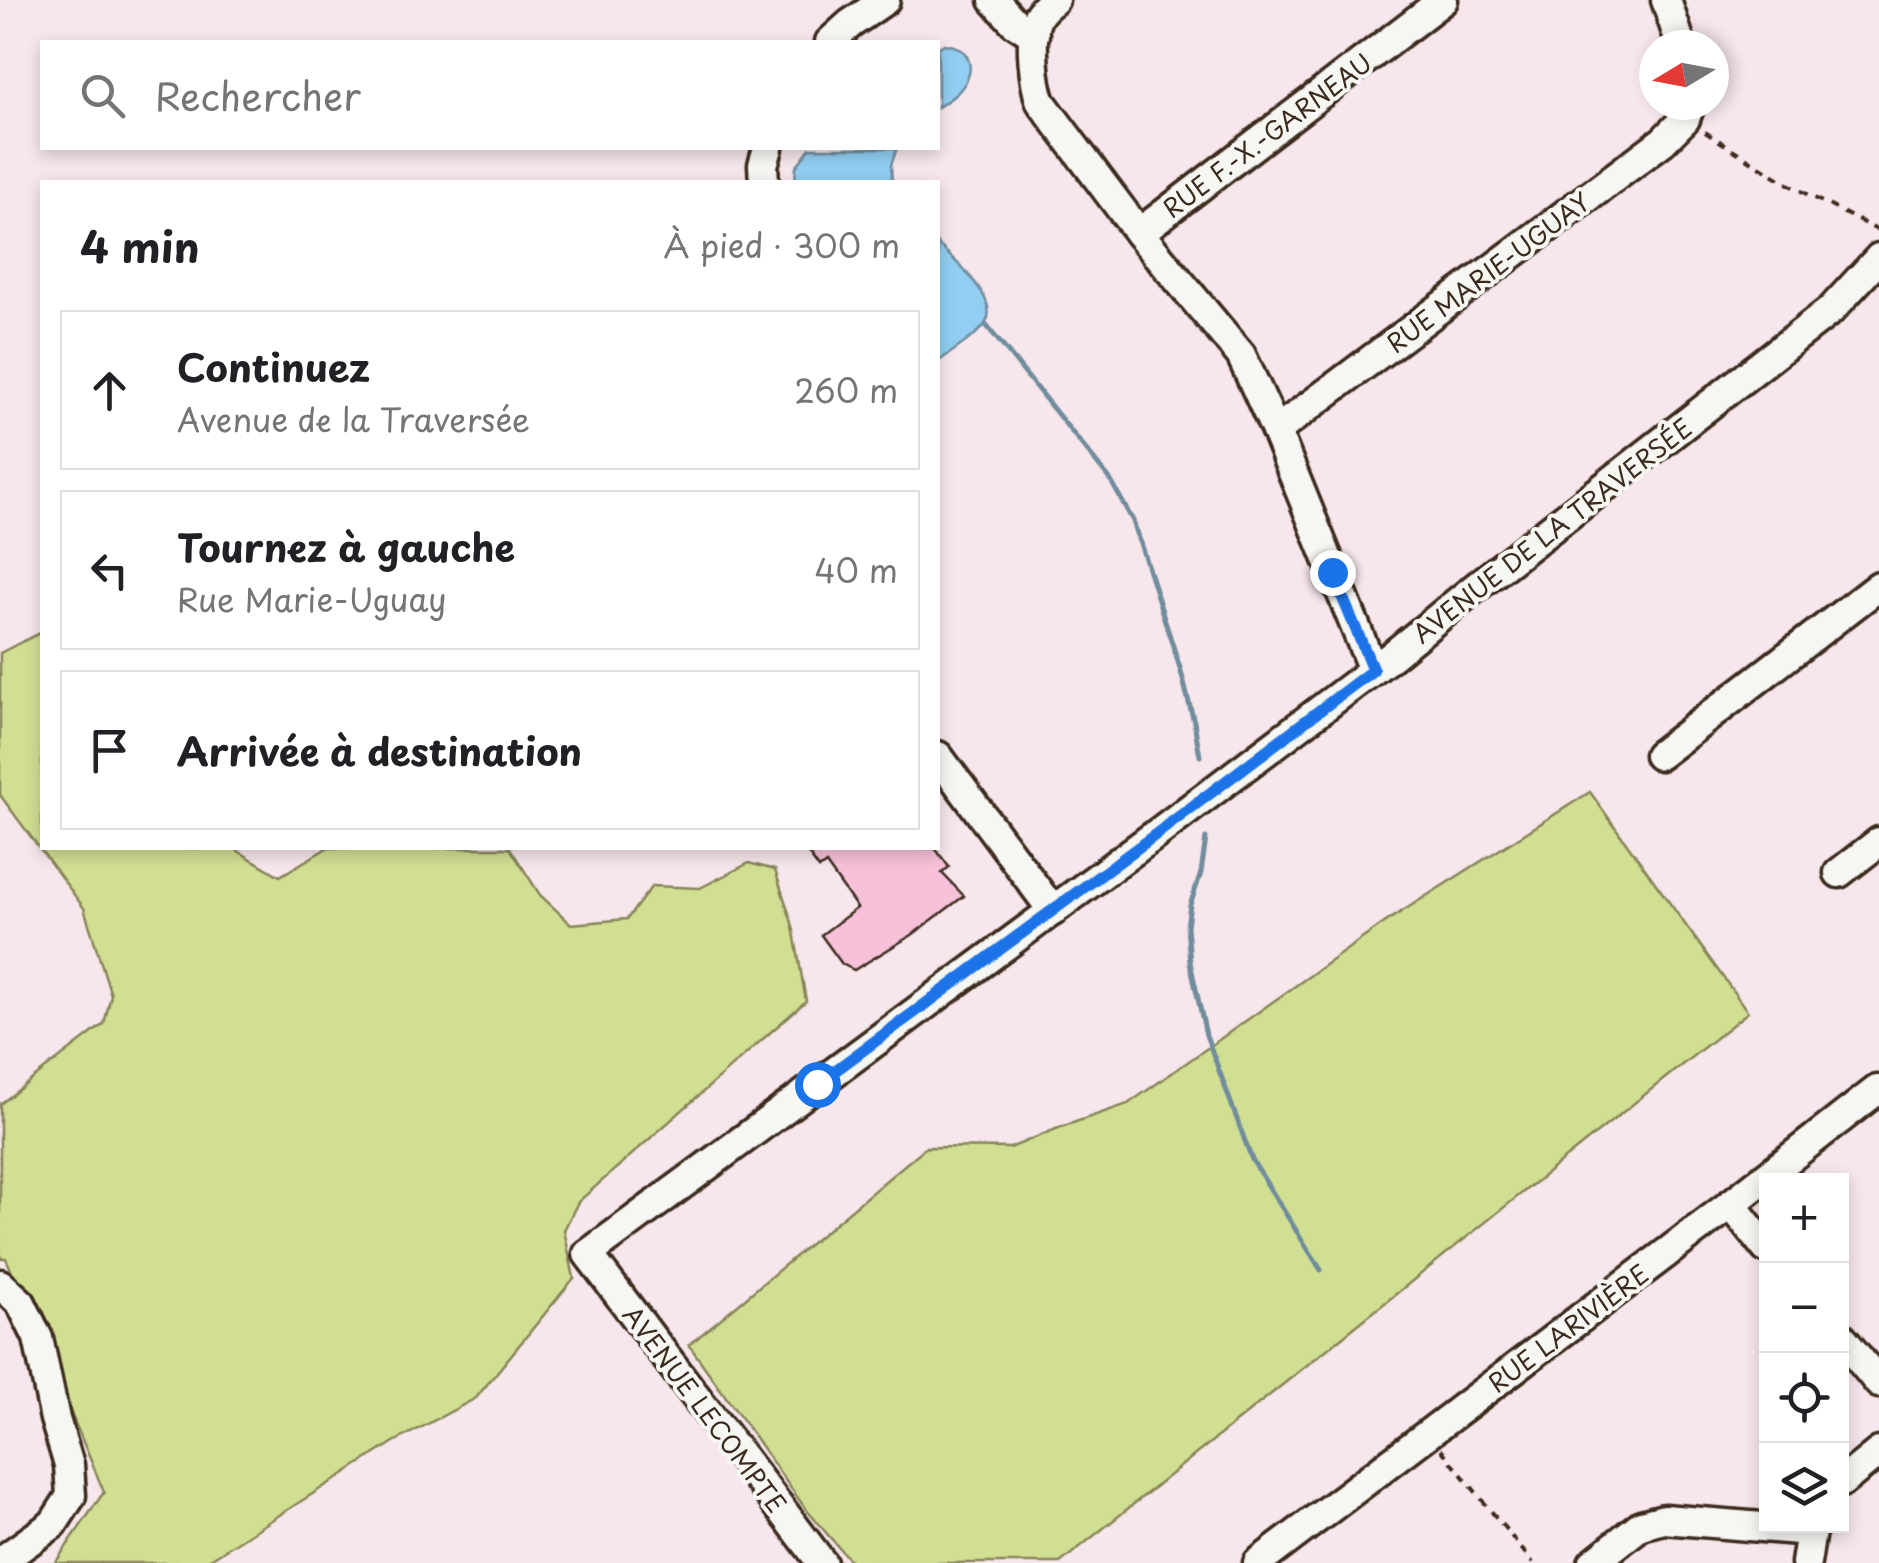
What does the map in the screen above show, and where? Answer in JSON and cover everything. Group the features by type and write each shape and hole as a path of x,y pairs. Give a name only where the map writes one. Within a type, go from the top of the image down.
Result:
{"street":[{"path":"832,40 885,0"},
{"path":"994,0 1014,22 1034,35"},
{"path":"1054,0 1042,10 1034,35 1036,83 1042,102 1139,233 1240,355 1276,432 1373,670"},
{"name":"RUE F.-X.-GARNEAU","path":"1139,233 1443,0"},
{"path":"1666,0 1675,30"},
{"name":"RUE MARIE-UGUAY","path":"1276,432 1663,141 1681,120"},
{"path":"764,180 768,150"},
{"name":"AVENUE DE LA TRAVERSÉE","path":"588,1254 1373,670 1831,310 1879,258"},
{"path":"1659,756 1879,586"},
{"path":"940,759 1052,911"},
{"path":"1839,873 1879,842"},
{"name":"RUE LARIVIÈRE","path":"1258,1563 1876,1090"},
{"path":"1730,1204 1759,1239"},
{"name":"AVENUE LECOMPTE","path":"588,1254 822,1563"},
{"path":"0,1284 20,1303 38,1338 68,1465 71,1496 53,1524 0,1562"},
{"path":"1849,1347 1879,1383"},
{"path":"1849,1476 1879,1452"},
{"path":"1593,1563 1641,1525 1664,1518 1759,1524"},
{"path":"1806,1563 1812,1533"}],"path":[{"path":"1699,120 1793,186 1879,231"},
{"path":"1428,1433 1533,1563"}],"green space":[{"path":"40,633 40,849 0,795 0,653"},
{"path":"1590,792 1748,1012 1060,1563 852,1563 805,1508 689,1345 926,1147 1010,1148 1128,1104 1390,919"},
{"path":"41,850 236,850 280,876 324,850 511,850 540,895 571,924 627,919 652,886 700,888 749,863 775,870 793,926 806,1001 578,1202 564,1230 574,1278 476,1398 394,1442 204,1563 55,1563 104,1492 6,1258 0,1258 0,1104 104,1024 111,995 84,908"}],"water":[{"path":"944,44 961,50 970,69 958,92 940,106 940,47"},
{"path":"809,150 896,150 891,165 892,180 795,180 796,167"},
{"path":"940,246 966,271 983,295 988,318 977,333 940,361"}],"building":[{"path":"805,850 936,850 949,867 942,873 964,896 912,935 854,970 842,964 821,935 857,908 826,864 819,869"}],"waterway":[{"path":"986,325 1111,481 1133,521 1180,668 1200,756"},
{"path":"1206,838 1187,926 1190,962 1206,1035 1252,1160 1321,1270"}],"route":[{"path":"817,1084 1373,670 1332,572"}]}
